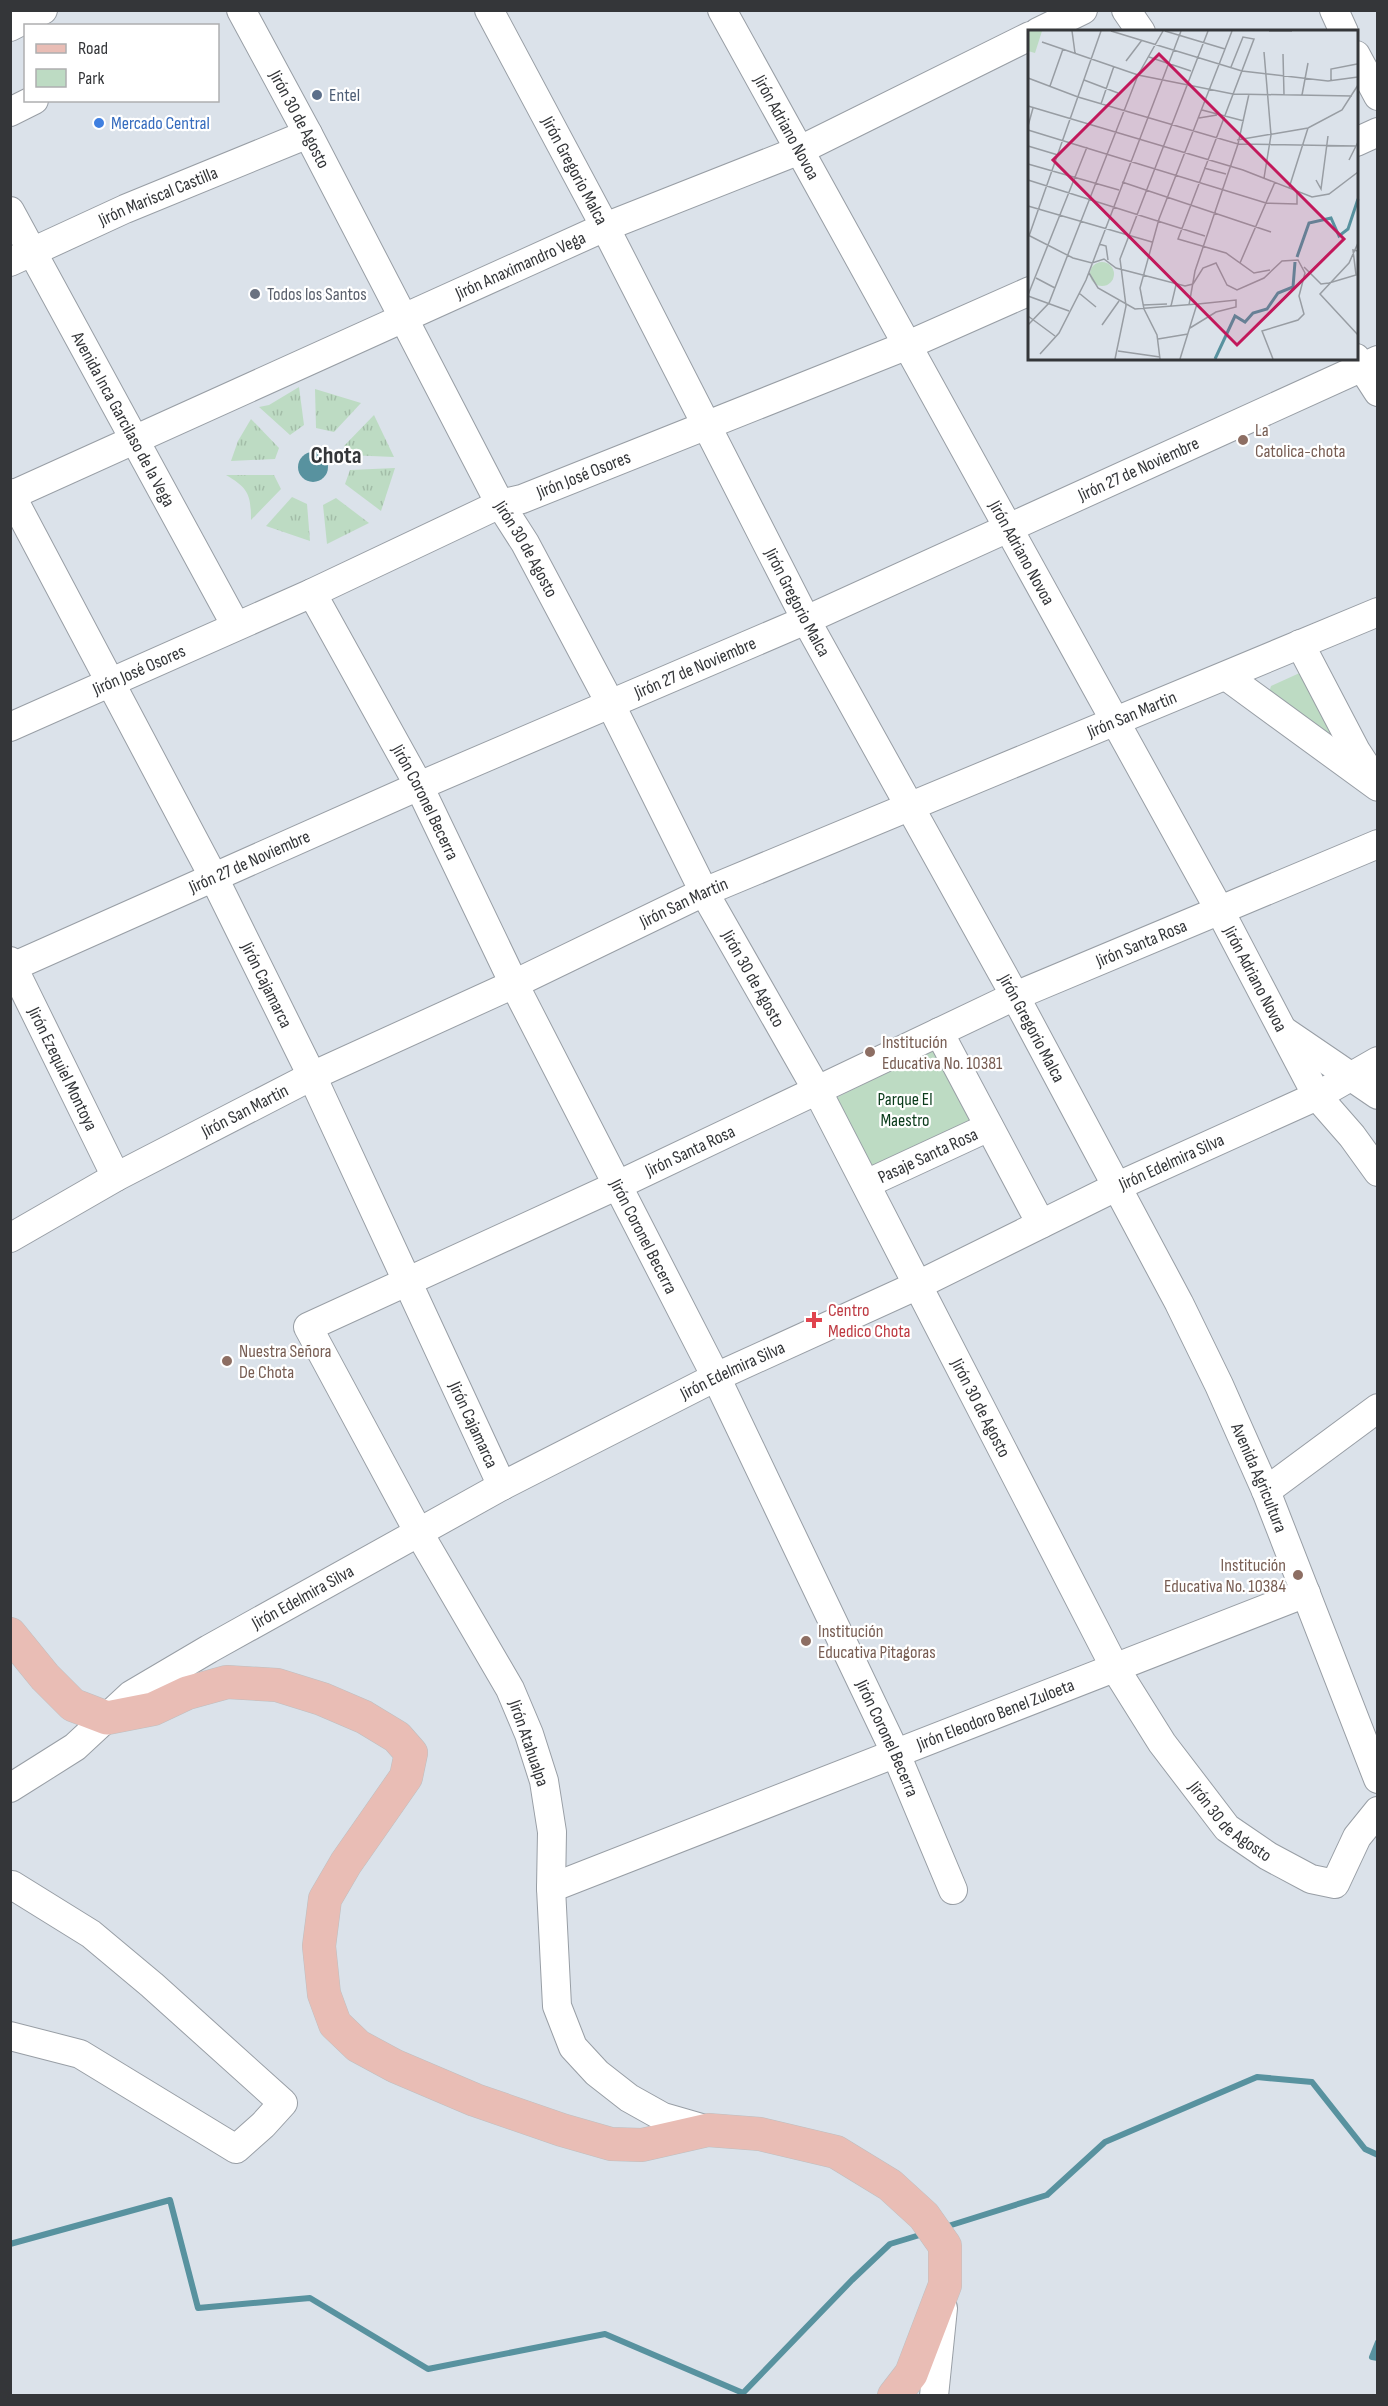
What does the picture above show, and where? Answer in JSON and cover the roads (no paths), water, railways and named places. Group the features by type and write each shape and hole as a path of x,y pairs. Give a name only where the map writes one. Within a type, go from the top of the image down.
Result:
{"main road":[{"path":"10,1634 45,1677 73,1705 107,1718 153,1709 187,1693 227,1682 277,1685 322,1699 364,1717 398,1737 411,1753 406,1777 346,1863 325,1899 319,1946 324,1994 335,2024 358,2046 395,2066 475,2100 562,2130 611,2144 642,2145 708,2130 760,2134 837,2152 890,2185 924,2216 945,2246 945,2285 911,2374 894,2396"}],"street":[{"path":"10,27 44,10"},
{"name":"Jirón 30 de Agosto","path":"241,10 500,504 525,543 610,703 704,892 817,1090 1115,1668 1162,1743 1227,1828 1268,1856 1311,1879 1335,1884 1357,1837 1377,1811"},
{"name":"Jirón Gregorio Malca","path":"489,10 605,226 806,620 1118,1186"},
{"name":"Jirón Adriano Novoa","path":"722,10 1220,911 1284,1031 1300,1067 1317,1096 1352,1136 1377,1172"},
{"path":"1042,30 1083,10"},
{"path":"1126,10 1140,30"},
{"path":"1334,10 1343,30"},
{"name":"Jirón Anaximandro Vega","path":"11,495 605,226 800,150 1028,36"},
{"path":"1358,59 1377,96"},
{"path":"10,112 30,102"},
{"path":"1358,141 1377,132"},
{"name":"Jirón Mariscal Castilla","path":"21,257 125,209 308,134"},
{"name":"Avenida Inca Garcilaso de la Vega","path":"10,211 21,257 134,439 236,626"},
{"name":"Jirón José Osores","path":"10,727 312,593 500,504 522,499 908,345 1028,291"},
{"path":"1365,362 1377,392"},
{"name":"Jirón 27 de Noviembre","path":"11,965 610,703 806,620 1365,362"},
{"name":"Jirón Cajamarca","path":"11,495 214,878 312,1076 502,1486"},
{"name":"Jirón Coronel Becerra","path":"312,593 419,786 514,984 716,1377 896,1754 953,1890"},
{"name":"Jirón San Martin","path":"10,1238 116,1177 312,1076 514,984 704,892 1377,612"},
{"path":"1300,644 1356,751 1377,785"},
{"path":"1226,676 1377,785"},
{"name":"Jirón Santa Rosa","path":"308,1327 618,1185 1015,996 1377,844"},
{"name":"Jirón Ezequiel Montoya","path":"11,965 116,1177"},
{"path":"1284,1031 1377,1095"},
{"path":"939,1032 1041,1224"},
{"name":"Jirón Edelmira Silva","path":"10,1788 75,1747 131,1695 165,1674 502,1486 716,1377 918,1285 1118,1186 1317,1096 1377,1061"},
{"name":"Pasaje Santa Rosa","path":"866,1184 990,1127"},
{"name":"Avenida Agricultura","path":"1118,1186 1204,1354 1266,1491 1306,1593 1367,1716 1377,1779"},
{"name":"Jirón Atahualpa","path":"308,1327 419,1533 510,1689 529,1734 544,1781 552,1832 551,1888 557,2006 573,2047 597,2073 629,2098 663,2117 708,2130"},
{"path":"1266,1491 1377,1408"},
{"name":"Jirón Eleodoro Benel Zuloeta","path":"551,1888 1306,1593"},
{"path":"10,2036 80,2054 236,2149 283,2103 152,1985 91,1934 11,1885"},
{"path":"934,2396 945,2285"}],"water":[{"path":"313,452 319,453 327,461 327,473 319,481 313,482 307,481 299,473 298,467 299,461 307,453"}],"waterway":[{"path":"945,2227 1047,2195 1105,2142 1257,2077 1312,2082 1365,2149 1378,2155"},
{"path":"10,2244 170,2200 198,2308 310,2298 428,2369 605,2334 743,2393 890,2244 923,2234"},
{"path":"1378,2342 1372,2357 1378,2358"}],"place":[{"name":"Entel","path":"317,95"},
{"name":"Mercado Central","path":"99,123"},
{"name":"Todos los Santos","path":"255,294"},
{"name":"La Catolica-chota","path":"1243,440"},
{"name":"Institución Educativa No. 10381","path":"870,1052"},
{"name":"Centro Medico Chota","path":"814,1320"},
{"name":"Nuestra Señora De Chota","path":"227,1361"},
{"name":"Institución Educativa No. 10384","path":"1298,1575"},
{"name":"Institución Educativa Pitagoras","path":"806,1641"}],"district":[{"name":"Chota","path":"336,455"}],"park label":[{"name":"Parque El Maestro","path":"905,1109"}]}
